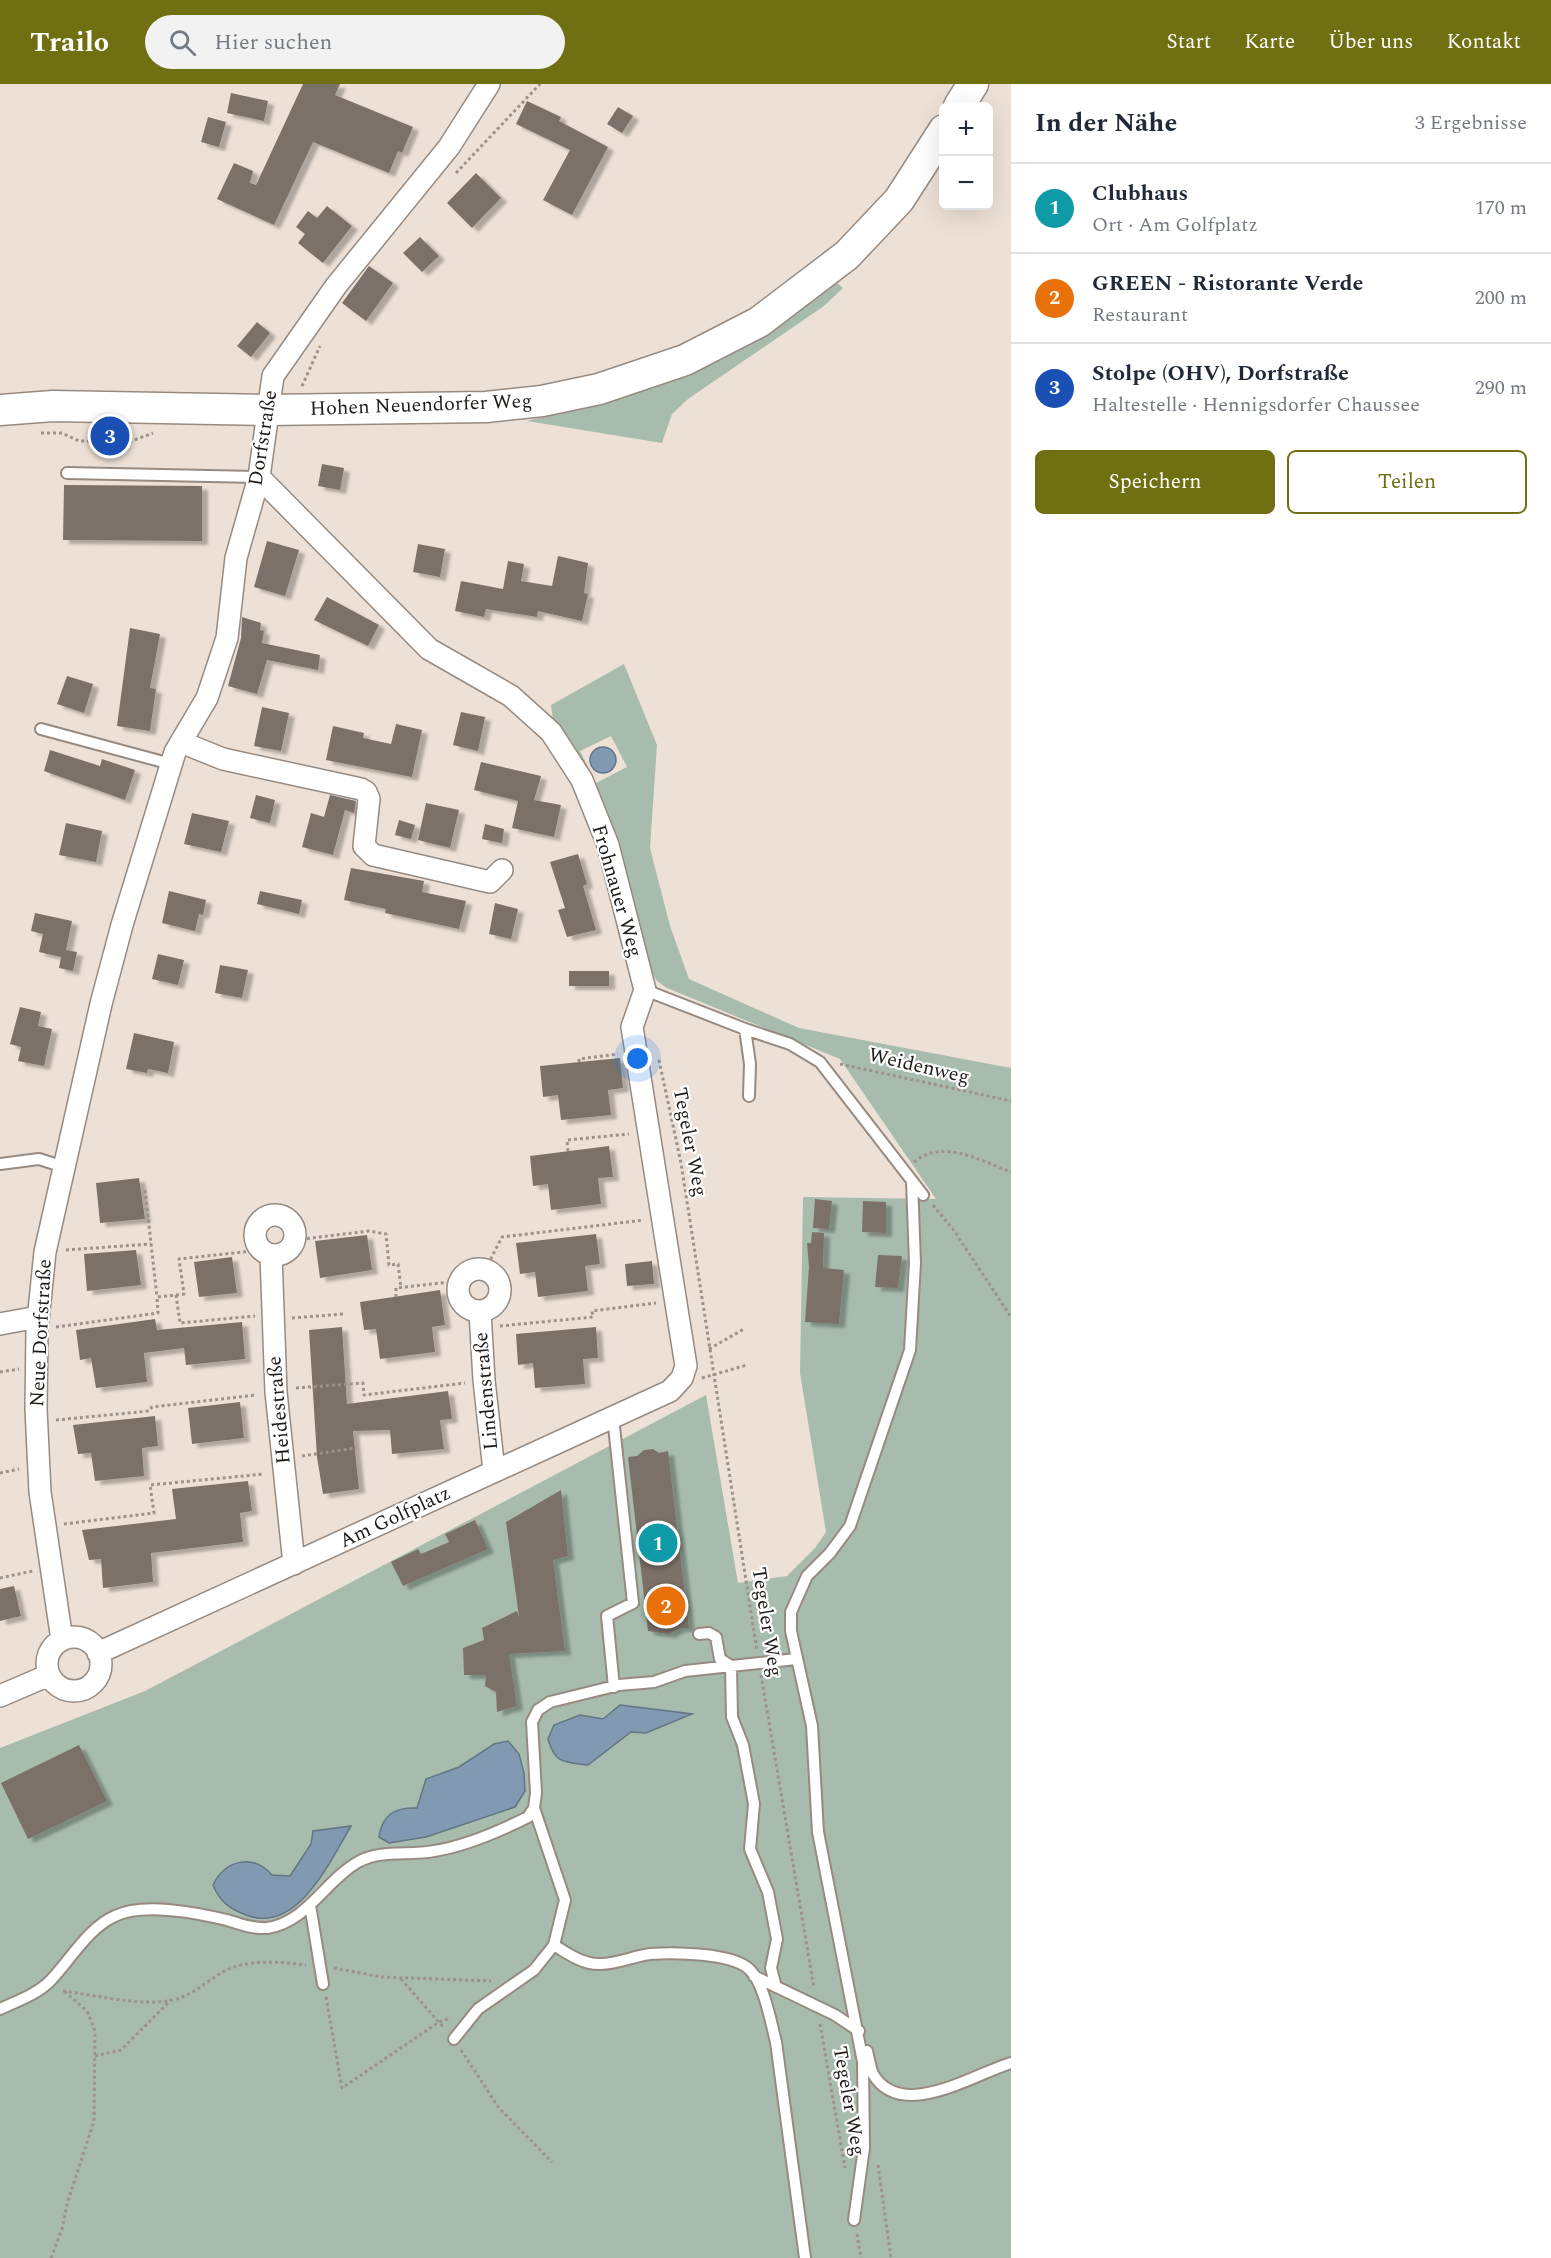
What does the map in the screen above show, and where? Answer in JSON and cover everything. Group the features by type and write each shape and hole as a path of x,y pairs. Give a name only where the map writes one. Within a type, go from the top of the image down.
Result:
{"main road":[{"path":"962,102 973,84"},
{"name":"Hohen Neuendorfer Weg","path":"0,410 53,406 267,410 486,407 542,401 599,389 685,360 759,322 847,255 899,200 939,138"}],"street":[{"name":"Dorfstraße","path":"122,925 171,764 207,698 226,638 236,558 259,477 273,376 336,286 449,147 489,84"},
{"name":"Frohnauer Weg","path":"259,477 429,649 511,696 551,732 582,780 608,845 645,990"},
{"path":"181,742 223,759 366,792 369,799 364,846 373,855 490,882 502,870"},
{"name":"Neue Dorfstraße","path":"62,1640 44,1526 36,1422 37,1324 45,1252 101,1004 122,925"},
{"path":"645,990 632,1027 676,1300 684,1370"},
{"name":"Heidestraße","path":"294,1564 276,1391 272,1317 265,1252 254,1233 257,1226 267,1216 275,1215 287,1219 294,1229 295,1240"},
{"path":"265,1252 286,1252 295,1240"},
{"path":"459,1281 471,1270 485,1270"},
{"name":"Lindenstraße","path":"480,1319 496,1303 500,1290 494,1275 485,1270"},
{"name":"Lindenstraße","path":"459,1281 457,1292 461,1303 480,1319 494,1471"},
{"path":"0,1324 37,1324"},
{"name":"Am Golfplatz","path":"98,1653 670,1391 684,1370"},
{"path":"82,1638 90,1642 98,1653 100,1672 90,1687 74,1691 65,1690 54,1683 49,1675 47,1657 52,1647 62,1640 82,1638"},
{"path":"0,1696 49,1675"}],"lane":[{"path":"67,473 259,477"},
{"path":"41,729 171,764"},
{"path":"645,990 790,1044 820,1062 923,1196"},
{"path":"745,1029 750,1064 749,1096"},
{"path":"0,1164 39,1159 64,1167"},
{"path":"854,2220 864,2148 863,2062 818,1832 812,1726 808,1697 790,1631 791,1612 807,1576 830,1553 850,1527 910,1350 915,1263 912,1181"},
{"path":"613,1417 633,1603 607,1616 614,1687"},
{"path":"699,1634 709,1633 716,1637 720,1659 731,1666"},
{"path":"0,2009 50,1982 98,1927 114,1916 128,1912 194,1913 252,1928 269,1928 287,1921 310,1905 348,1868 360,1861 382,1854 433,1852 528,1817 534,1808 536,1793 532,1722 538,1710 550,1702 614,1687 654,1682 685,1671 796,1659"},
{"path":"731,1666 732,1717 743,1745 754,1804 750,1849 768,1892 777,1939 771,1968 776,1987"},
{"path":"454,2039 478,2008 534,1970 554,1946 565,1900 534,1808"},
{"path":"310,1905 324,1984"},
{"path":"554,1946 570,1956 599,1964 650,1954 726,1958 748,1968 754,1976 769,2014 776,2042 805,2258"},
{"path":"754,1976 858,2028 873,2074 890,2091 910,2095 940,2092 1011,2063"}],"path":[{"path":"302,384 313,385"},
{"path":"39,433 62,433 79,441 129,442 154,433"},
{"path":"579,1062 579,1059 635,1051"},
{"name":"Tegeler Weg","path":"659,1060 681,1163 712,1375 846,2175"},
{"name":"Weidenweg","path":"820,1062 1011,1101"},
{"path":"568,1151 567,1140 648,1132"},
{"path":"911,1163 931,1152 948,1150 1011,1172"},
{"path":"37,1324 159,1313 145,1190"},
{"path":"923,1196 955,1232 1011,1317"},
{"path":"485,1270 502,1237 663,1218"},
{"path":"295,1240 369,1231 386,1234 389,1265 398,1264 401,1288"},
{"path":"45,1252 151,1244"},
{"path":"157,1298 184,1294 179,1259 265,1252"},
{"path":"396,1297 396,1288 459,1281"},
{"path":"176,1295 180,1323 343,1314"},
{"path":"480,1319 593,1317 592,1311 676,1300"},
{"path":"744,1329 708,1349 684,1370 694,1380 747,1365"},
{"path":"36,1422 149,1411 152,1407 276,1391 363,1383 364,1395 484,1380"},
{"path":"44,1526 154,1513 150,1485 283,1465 356,1448"},
{"path":"0,1578 50,1568"},
{"path":"63,1990 134,2001 171,2001 190,1994 230,1969 264,1962 321,1966 400,1978 517,1981"},
{"path":"400,1978 454,2039 499,2108 552,2162"},
{"path":"50,1982 79,2002 93,2020 95,2056 94,2121 67,2204 62,2229 51,2258"},
{"path":"324,1984 342,2088 439,2022 478,2008"},
{"path":"95,2056 121,2050 171,2001"},
{"path":"854,2220 861,2258"}],"green space":[{"path":"835,281 843,288 824,306 688,399 672,414 662,443 527,421 571,409"},
{"path":"624,664 657,745 650,848 670,926 689,979 799,1028 1011,1068 1011,2258 0,2258 0,1748 145,1691 706,1395 738,1583 787,1576 815,1548 826,1532 800,1373 803,1197 936,1199 840,1059 667,988 657,981 647,964 575,750 553,719 551,705","holes":["611,736 627,767 596,783 580,751"]}],"water":[{"path":"603,747 612,751 616,760 612,769 603,773 594,769 590,760 594,751"},
{"path":"620,1705 692,1714 646,1733 631,1732 588,1765 567,1762 557,1757 548,1739 554,1725 580,1715 603,1719"},
{"path":"508,1741 519,1754 524,1773 525,1791 515,1807 426,1837 389,1843 379,1837 387,1817 403,1809 417,1808 426,1779 459,1767 494,1744"},
{"path":"351,1826 323,1874 297,1904 282,1914 265,1918 240,1913 222,1900 213,1885 225,1870 240,1862 256,1864 265,1868 272,1875 290,1876 311,1844 313,1831"}],"building":[{"path":"303,84 340,84 335,95 413,127 402,153 398,151 389,173 313,142 274,225 217,199 234,163 253,171 250,183 256,185"},
{"path":"231,93 268,101 264,121 227,113"},
{"path":"527,101 561,117 559,121 608,147 572,215 543,200 570,150 516,124"},
{"path":"618,107 633,116 622,133 607,124"},
{"path":"208,117 226,122 219,147 201,142"},
{"path":"476,173 501,198 472,228 447,203"},
{"path":"327,206 352,226 323,263 298,243 305,234 296,227 308,211 317,218"},
{"path":"420,237 439,256 422,272 403,253"},
{"path":"369,266 393,283 366,321 342,303"},
{"path":"257,322 270,333 251,357 237,346"},
{"path":"322,464 344,468 340,490 318,486"},
{"path":"64,485 202,486 202,541 63,540"},
{"path":"267,541 299,550 285,596 254,587"},
{"path":"418,544 445,549 440,577 413,572"},
{"path":"558,556 588,563 584,593 588,594 582,621 538,611 537,617 486,609 484,617 455,611 461,581 503,589 508,561 524,564 521,581 552,586"},
{"path":"327,597 379,625 368,646 314,620"},
{"path":"242,617 261,623 260,630 264,631 262,643 320,655 318,670 267,660 257,694 228,686 241,638"},
{"path":"130,628 160,634 150,688 156,689 150,731 117,726"},
{"path":"67,676 93,684 84,713 57,704"},
{"path":"262,707 289,713 281,751 254,746"},
{"path":"461,712 485,717 478,751 453,745"},
{"path":"396,724 422,730 412,777 326,760 333,726 364,733 363,738 391,744"},
{"path":"50,750 100,766 102,759 135,770 125,800 44,771"},
{"path":"481,762 541,776 534,800 561,805 554,837 512,828 518,801 474,790"},
{"path":"256,795 275,800 270,823 250,818"},
{"path":"330,795 356,801 354,813 345,810 333,855 302,847 311,813 324,817"},
{"path":"426,803 459,810 450,848 418,840"},
{"path":"192,813 229,821 221,852 184,844"},
{"path":"399,820 415,825 411,839 395,835"},
{"path":"66,823 102,831 96,862 59,855"},
{"path":"485,824 504,829 502,843 482,839"},
{"path":"578,854 587,884 583,886 596,930 567,937 558,910 565,908 550,862"},
{"path":"351,868 424,881 422,892 466,901 459,929 385,913 386,909 344,900"},
{"path":"169,891 206,900 203,915 199,914 195,931 162,923"},
{"path":"260,891 302,900 299,914 257,904"},
{"path":"495,903 518,909 511,939 489,934"},
{"path":"35,913 72,921 66,950 77,952 73,971 59,968 61,957 39,952 43,934 31,931"},
{"path":"158,954 184,960 178,985 152,979"},
{"path":"220,965 248,970 242,998 215,993"},
{"path":"569,971 609,971 609,986 569,986"},
{"path":"20,1007 41,1012 38,1026 52,1029 44,1066 18,1061 21,1047 10,1044"},
{"path":"134,1033 174,1042 168,1073 148,1069 147,1073 126,1069"},
{"path":"620,1058 623,1088 608,1090 611,1115 561,1120 558,1095 543,1097 540,1066"},
{"path":"609,1146 613,1177 598,1178 601,1204 551,1210 548,1184 533,1186 530,1156"},
{"path":"139,1178 145,1219 100,1223 96,1183"},
{"path":"815,1199 832,1201 829,1229 813,1228"},
{"path":"863,1201 886,1202 886,1233 862,1232"},
{"path":"812,1232 824,1233 823,1268 844,1270 839,1324 805,1322 809,1267 807,1243 811,1243"},
{"path":"596,1234 600,1264 585,1266 588,1291 538,1297 535,1272 520,1274 516,1243"},
{"path":"367,1235 372,1270 320,1278 315,1241"},
{"path":"136,1250 141,1285 87,1291 84,1254"},
{"path":"878,1255 902,1256 898,1288 875,1287"},
{"path":"232,1257 237,1293 199,1297 194,1262"},
{"path":"652,1261 654,1284 627,1286 625,1264"},
{"path":"440,1290 445,1325 432,1327 435,1352 380,1359 376,1329 364,1330 360,1302"},
{"path":"155,1319 157,1330 242,1322 245,1359 186,1365 184,1348 144,1353 147,1382 96,1388 91,1358 80,1360 76,1330"},
{"path":"342,1327 347,1404 448,1391 452,1419 440,1420 444,1449 392,1454 390,1430 353,1431 359,1489 323,1494 317,1457 309,1330"},
{"path":"596,1327 598,1358 583,1359 585,1384 535,1388 533,1363 518,1365 516,1334"},
{"path":"240,1402 244,1438 192,1444 188,1408"},
{"path":"155,1416 158,1446 142,1448 144,1476 95,1481 91,1453 78,1454 73,1425"},
{"path":"653,1449 659,1453 668,1451 689,1628 680,1628 669,1634 648,1631 628,1457"},
{"path":"248,1481 252,1511 240,1513 243,1542 151,1553 153,1582 103,1588 101,1559 89,1560 82,1530 176,1519 172,1489"},
{"path":"561,1490 568,1556 553,1560 565,1651 509,1654 517,1706 497,1712 496,1692 485,1686 486,1675 464,1675 463,1648 484,1640 482,1628 517,1611 519,1617 506,1522"},
{"path":"475,1520 488,1549 403,1586 391,1562 418,1549 421,1554 449,1542 445,1534"},
{"path":"14,1586 21,1616 0,1621 0,1589"},
{"path":"79,1745 107,1801 28,1839 1,1783"}],"place":[{"name":"Stolpe (OHV), Dorfstraße","path":"110,436"},
{"name":"Clubhaus","path":"658,1543"},
{"name":"GREEN - Ristorante Verde","path":"666,1606"}]}
